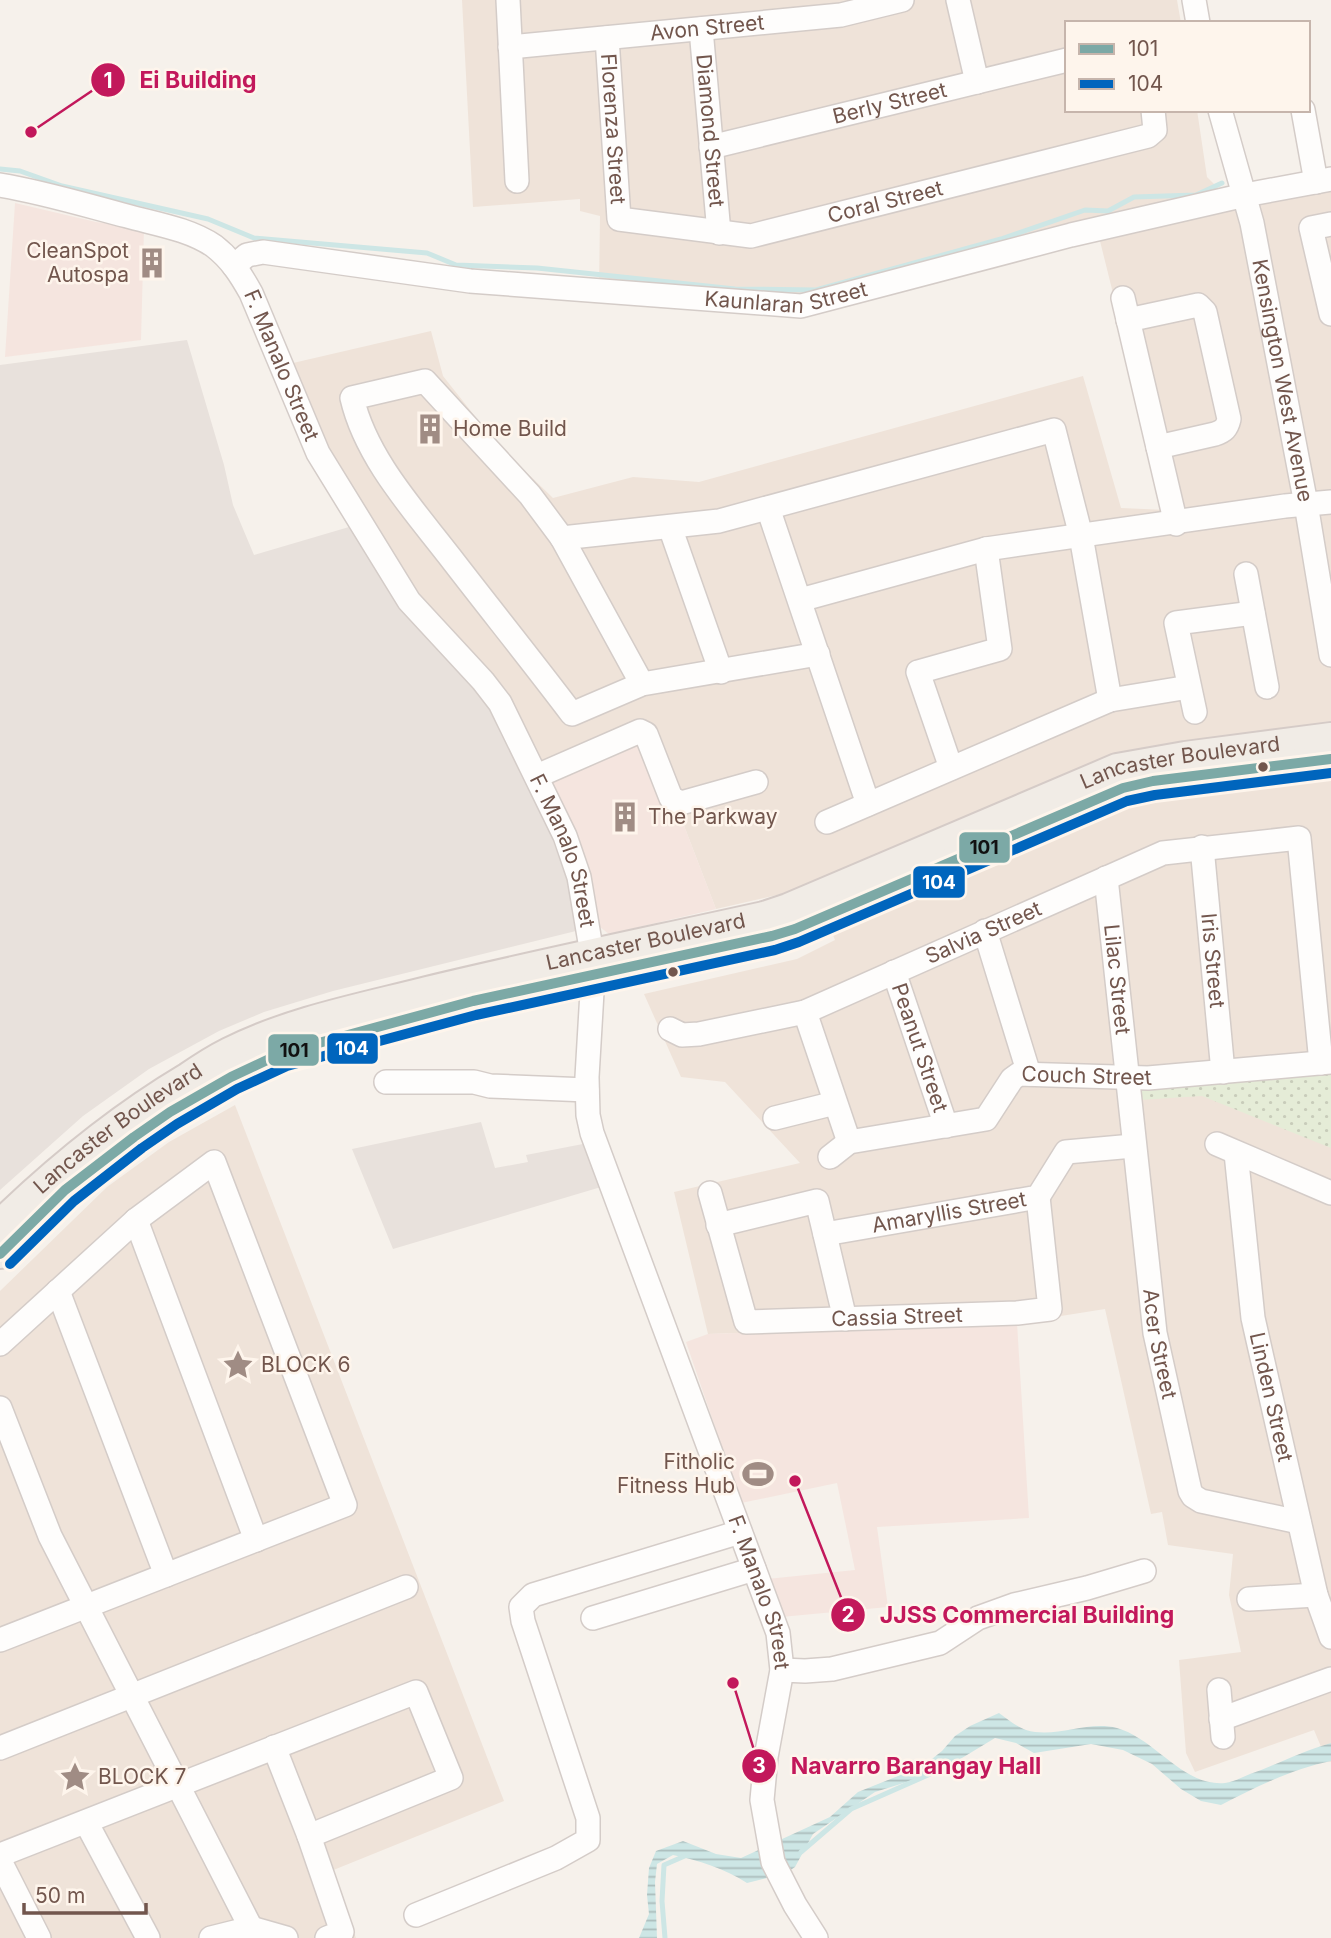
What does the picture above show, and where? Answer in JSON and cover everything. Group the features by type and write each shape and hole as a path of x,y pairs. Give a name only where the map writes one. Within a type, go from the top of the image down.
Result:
{"main road":[{"name":"Lancaster Boulevard","path":"0,1254 65,1190 134,1137 170,1112 231,1077 282,1053 473,1001 789,908 1117,768 1185,756 1331,737"},
{"name":"Lancaster Boulevard","path":"0,1224 45,1180 158,1095 228,1052 303,1023 340,1013 593,964 795,929 1123,788 1153,781 1331,759"}],"street":[{"path":"508,0 517,181"},
{"name":"Avon Street","path":"510,47 701,29 902,0"},
{"path":"958,0 977,82"},
{"path":"1194,0 1198,21"},
{"name":"Diamond Street","path":"701,29 719,233"},
{"name":"Florenza Street","path":"607,38 619,219"},
{"name":"Berly Street","path":"711,147 1065,60"},
{"name":"Coral Street","path":"619,219 751,236 1148,136 1155,130 1153,112"},
{"name":"Kensington West Avenue","path":"1221,112 1245,195 1306,504 1331,655"},
{"path":"1304,112 1323,180"},
{"name":"Kaunlaran Street","path":"234,266 247,255 263,252 470,281 801,306 1013,250 1245,195 1323,180"},
{"name":"F. Manalo Street","path":"0,185 33,191 187,233 214,246 234,266 251,293 309,433 336,484 409,601 500,703 565,836 579,877 593,964 587,1090 592,1133 778,1633 782,1670 766,1757 762,1800 772,1862 816,1938"},
{"path":"1331,224 1311,228 1331,314"},
{"path":"1158,447 1223,432 1228,426 1229,419 1205,312 1198,305 1126,309 1158,447 1177,524"},
{"path":"642,684 562,538 530,495 425,381 352,398 356,416 366,438 397,489 572,714 642,684 818,654"},
{"path":"562,538 719,521 1054,430 1082,536 1110,700"},
{"path":"800,600 986,549 1331,502"},
{"path":"768,508 868,804"},
{"path":"670,527 721,672"},
{"path":"951,768 918,672 1000,649 986,549"},
{"path":"1246,573 1267,687"},
{"path":"1195,712 1176,622 1253,613"},
{"path":"827,822 1110,700 1189,687"},
{"path":"537,776 640,731 646,734 671,797 677,802 756,782"},
{"name":"Salvia Street","path":"670,1029 682,1035 699,1034 805,1012 1163,853 1298,838 1326,1062"},
{"name":"Iris Street","path":"1202,847 1223,1072"},
{"name":"Lilac Street","path":"1106,878 1129,1079"},
{"path":"985,931 1029,1074"},
{"name":"Peanut Street","path":"894,972 946,1126"},
{"path":"805,1012 849,1142"},
{"name":"Couch Street","path":"830,1157 849,1142 986,1119 1012,1079 1019,1074 1129,1079 1326,1062"},
{"name":"Acer Street","path":"1129,1079 1133,1146 1155,1333 1190,1490 1193,1496 1201,1501 1299,1522"},
{"path":"386,1082 474,1082 490,1086 587,1090"},
{"path":"775,1118 835,1103"},
{"name":"Amaryllis Street","path":"825,1234 1038,1196 1066,1152 1133,1146"},
{"name":"Linden Street","path":"1331,1193 1227,1149 1253,1318 1315,1595 1331,1637"},
{"path":"0,1344 136,1220 214,1161 345,1504 0,1640"},
{"path":"710,1193 718,1225 817,1201 845,1319"},
{"name":"Cassia Street","path":"718,1225 746,1322 1017,1313 1050,1309 1038,1196"},
{"path":"136,1220 256,1539"},
{"path":"58,1290 166,1574"},
{"path":"0,1408 50,1536 251,1928"},
{"path":"416,1915 556,1858 588,1840 588,1818 523,1621 521,1607 533,1595 740,1532"},
{"path":"593,1618 754,1569"},
{"path":"782,1670 832,1669 940,1643 978,1618 1002,1609 1144,1571"},
{"path":"0,1748 406,1587"},
{"path":"1249,1599 1315,1595"},
{"path":"1219,1690 1222,1728 1331,1679"},
{"path":"0,1855 416,1692 452,1779 309,1836"},
{"path":"274,1747 309,1836 342,1932 327,1938"},
{"path":"86,1822 148,1938"},
{"path":"0,1861 40,1938"},
{"path":"212,1938 251,1928 286,1938"}],"shaded area":[{"path":"462,0 1177,0 1181,21 1065,21 1065,112 1197,112 1207,177 1238,208 1331,189 1331,1762 1327,1761 1314,1730 1195,1772 1186,1753 1179,1660 1241,1652 1229,1595 1233,1554 1168,1545 1162,1512 1151,1514 1105,1309 1017,1323 708,1334 674,1192 800,1163 725,1082 681,1077 644,994 797,959 835,940 812,882 781,894 716,909 683,823 673,819 635,729 544,768 493,675 416,592 313,423 293,363 431,331 443,376 497,444 553,498 633,477 699,482 1083,376 1121,508 1167,510 1099,237 803,316 599,293 600,216 580,211 580,199 473,207"},
{"path":"15,203 96,222 144,228 141,340 5,357"},
{"path":"187,340 233,505 254,555 349,527 404,612 484,700 540,805 576,905 580,930 333,991 264,1012 219,1031 149,1069 83,1116 0,1190 0,365"},
{"name":"The Parkway","path":"635,729 673,819 683,823 716,909 609,934 600,927 584,869 544,768"},
{"path":"235,1105 504,1801 331,1871 356,1938 0,1938 0,1291 107,1187 169,1142"},
{"path":"481,1122 495,1168 528,1162 526,1155 583,1144 601,1187 393,1249 352,1149"},
{"path":"1017,1323 1029,1518 877,1527 888,1607 781,1617 767,1579 855,1570 837,1483 741,1503 686,1342 708,1334"}],"green space":[{"path":"1331,1074 1331,1148 1202,1096 1139,1100 1139,1090"}],"water":[{"path":"999,1713 1019,1727 1037,1732 1094,1726 1117,1728 1144,1742 1196,1778 1210,1782 1232,1782 1331,1743 1331,1761 1288,1774 1221,1805 1201,1801 1181,1789 1152,1764 1123,1750 1091,1744 1034,1753 1016,1743 995,1738 926,1776 875,1792 813,1834 795,1867 786,1873 747,1883 712,1866 673,1855 657,1864 657,1938 639,1938 649,1914 649,1868 656,1851 683,1841 716,1854 741,1858 830,1817 858,1792 923,1766 955,1736"}],"waterway":[{"path":"0,169 20,171 62,186 208,219 254,238 427,253 456,265 537,268 735,289 816,290 1001,239 1085,210 1108,211 1134,197 1196,195 1222,183"},
{"path":"801,1852 851,1809 937,1771 943,1765"},
{"path":"665,1938 662,1901 664,1865 687,1855"}],"transit line":[{"name":"101","path":"0,1254 65,1190 134,1137 170,1112 231,1077 282,1053 473,1001 795,929 1123,788 1153,781 1331,759"},
{"name":"104","path":"10,1264 74,1201 142,1148 237,1089 287,1066 476,1015 775,950 1127,801 1155,795 1331,773"}],"place":[{"name":"Ei Building","path":"31,132"},
{"name":"CleanSpot Autospa","path":"152,263"},
{"name":"Home Build","path":"430,429"},
{"name":"The Parkway","path":"625,817"},
{"name":"BLOCK 6","path":"238,1365"},
{"name":"Fitholic Fitness Hub","path":"758,1474"},
{"name":"JJSS Commercial Building","path":"795,1481"},
{"name":"Navarro Barangay Hall","path":"733,1683"},
{"name":"BLOCK 7","path":"75,1777"}]}
